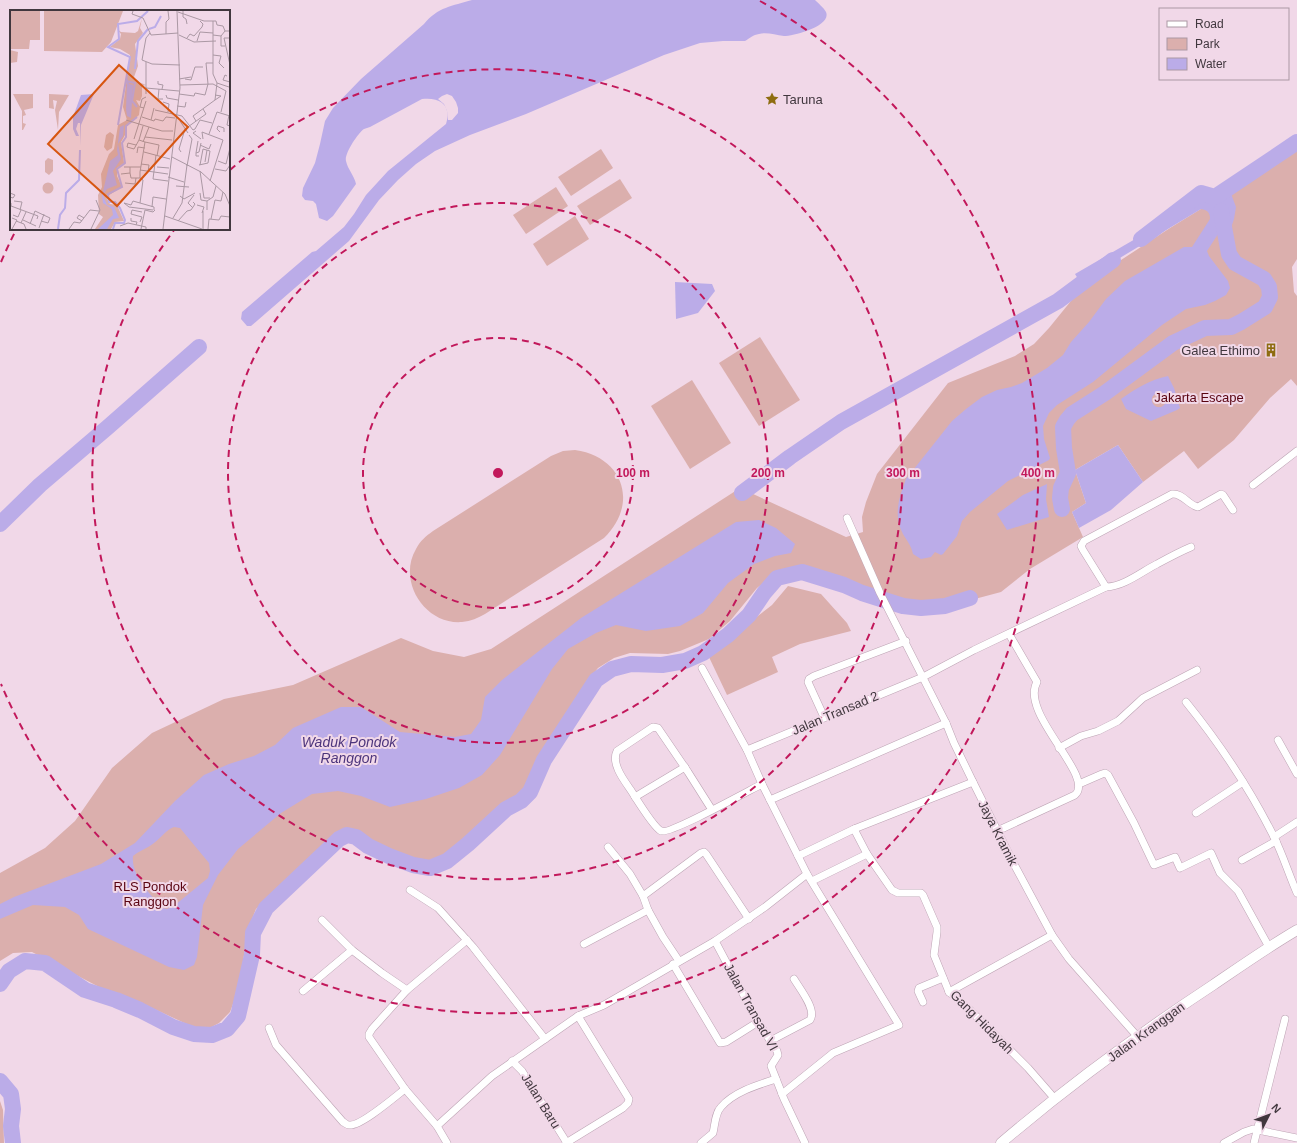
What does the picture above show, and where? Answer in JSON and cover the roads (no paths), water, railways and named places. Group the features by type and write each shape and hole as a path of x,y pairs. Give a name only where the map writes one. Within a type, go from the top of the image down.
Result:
{"main road":[{"name":"Jalan Kranggan","path":"1001,1143 1137,1036 1269,947 1297,930"}],"street":[{"path":"1252,485 1297,451"},
{"path":"1106,587 1081,546 1084,541 1172,494 1179,494 1198,507 1221,494 1233,510"},
{"name":"Jaya Kramik","path":"847,518 880,592 946,722 954,743 997,831 1052,935 1069,959 1137,1036"},
{"name":"Jalan Transad 2","path":"747,750 923,677 974,650 1106,587 1126,582 1158,563 1191,547"},
{"path":"997,831 1075,795 1079,790 1079,784 1074,770 1044,724 1034,700 1034,690 1037,682 1009,634"},
{"path":"824,717 808,682 809,679 906,641"},
{"path":"702,668 747,750 762,784 810,878 899,1025 833,1053 782,1094"},
{"path":"1060,748 1081,736 1098,731 1118,721 1143,698 1197,670"},
{"path":"1186,702 1207,728 1243,782 1275,839 1297,893"},
{"path":"770,800 946,722"},
{"path":"712,810 658,728 653,727 617,751 615,755 616,764 635,797 657,829 664,832 712,810 762,784"},
{"path":"1278,740 1297,774"},
{"path":"635,797 685,767"},
{"path":"1079,784 1105,773 1108,775 1134,823 1154,865 1175,857 1180,868 1211,853 1220,873 1238,891 1269,947"},
{"path":"798,856 854,829 973,782"},
{"path":"1196,813 1243,782"},
{"path":"1242,860 1275,839 1297,822"},
{"name":"Gang Hidayah","path":"854,829 867,854 892,890 898,893 921,893 924,896 937,932 934,955 949,992 969,1009 1028,1068 1055,1099"},
{"path":"608,848 630,874 643,896 648,910 720,1043 726,1042 758,1022"},
{"path":"643,896 704,852 749,919"},
{"path":"437,1126 492,1076 578,1016 604,1005 715,941 810,878 867,854"},
{"path":"410,890 438,908 467,940 545,1039"},
{"path":"584,944 648,910"},
{"path":"322,920 352,950 407,990"},
{"path":"949,992 1052,935"},
{"path":"447,1143 437,1126 405,1089 372,1043 368,1034 407,990 467,940"},
{"name":"Jalan Transad VI","path":"715,941 758,1022 778,1055 771,1066 782,1094 805,1143"},
{"path":"303,991 352,950"},
{"path":"923,1002 918,991 919,988 943,978"},
{"path":"770,1041 810,1020 812,1017 813,1012 810,1005 794,979"},
{"path":"567,1143 622,1108 628,1103 629,1099 578,1016"},
{"path":"1254,1143 1285,1018"},
{"path":"269,1028 276,1046 343,1122 349,1125 356,1124 382,1108 405,1089"},
{"name":"Jalan Baru","path":"512,1061 522,1071 567,1143"},
{"path":"701,1143 713,1133 720,1107 746,1089 776,1079"},
{"path":"1224,1143 1244,1132 1257,1129 1297,1138"}],"water":[{"path":"472,0 815,0 825,10 826,17 818,26 795,34 784,36 762,33 745,41 700,43 664,55 526,114 470,135 435,151 416,164 398,180 379,200 349,241 251,326 247,326 241,319 242,312 312,252 316,251 344,227 366,195 388,171 446,124 447,117 446,107 439,101 434,99 422,99 364,129 352,144 346,158 347,164 356,184 333,216 327,221 319,218 316,204 313,201 305,200 302,196 303,188 315,163 325,121 333,108 361,79 429,18 446,8"},
{"path":"1249,168 1252,172 1235,184 1230,191 1236,207 1230,231 1220,231 1207,251 1209,256 1228,281 1230,288 1226,295 1205,305 1186,309 1162,325 1093,382 1057,405 1049,413 1043,426 1044,439 1050,458 1049,460 1008,481 970,512 962,521 957,536 943,554 941,555 935,552 931,557 921,559 913,554 898,520 898,506 901,493 906,479 952,421 982,397 997,390 1022,383 1047,368 1063,355 1071,342 1089,322 1106,299 1125,281 1184,247 1192,247 1210,219 1209,213 1201,209 1080,282 1075,274 1204,199"},
{"path":"675,282 712,284 715,291 698,313 676,319"},
{"path":"1168,376 1174,388 1180,408 1151,421 1126,409 1121,399 1143,385","holes":["1159,392 1165,396 1166,400 1166,403 1161,407 1155,406 1152,400 1152,397"]},
{"path":"1118,445 1143,482 1111,510 1079,528 1072,512 1086,503 1075,470"},
{"path":"1047,484 1046,499 1049,517 1007,530 997,514 1023,495"},
{"name":"Waduk Pondok Ranggon","path":"759,520 776,528 795,544 791,553 775,556 754,564 728,583 703,613 680,626 646,631 616,625 596,633 568,649 552,669 500,755 482,775 459,788 426,799 390,807 361,796 338,791 312,794 281,813 238,849 218,875 203,905 197,957 194,965 184,970 169,967 88,929 79,915 65,907 33,905 0,919 0,904 14,897 101,864 135,843 175,801 204,775 229,764 254,756 275,745 293,728 341,707 361,707 400,732 455,737 471,734 481,720 485,697 502,680 581,618 736,522","holes":["171,828 180,828 209,863 210,871 208,878 175,905 167,909 162,908 142,884 135,870 133,856 152,845"]}],"waterway":[{"path":"1141,239 1201,193 1215,197 1297,142"},
{"path":"1062,509 1060,498 1061,488 1068,473 1064,448 1063,427 1072,414 1105,393 1173,343 1205,328 1231,327 1265,307 1270,297 1269,287 1264,279 1235,263 1229,254 1221,211"},
{"path":"742,493 790,457 841,422 1058,301 1113,260"},
{"path":"0,524 40,485 199,347"},
{"path":"0,984 9,971 25,961 45,963 85,990 140,1010 173,1027 194,1034 212,1035 227,1029 238,1016 252,955 253,933 266,908 339,839 347,835 356,837 368,846 413,865 430,868 447,861 506,809 521,801 530,792 544,760 596,680 612,669 631,664 662,665 685,661 703,653 728,635 749,615 764,593 777,578 802,572 903,606 921,608 945,606 970,598"},
{"path":"0,1081 11,1094 13,1109 11,1126 13,1143"}],"place":[{"name":"Taruna","path":"772,99"},
{"name":"Galea Ethimo","path":"1271,350"}],"park label":[{"name":"Jakarta Escape","path":"1199,397"},
{"name":"RLS Pondok Ranggon","path":"150,894"}]}
